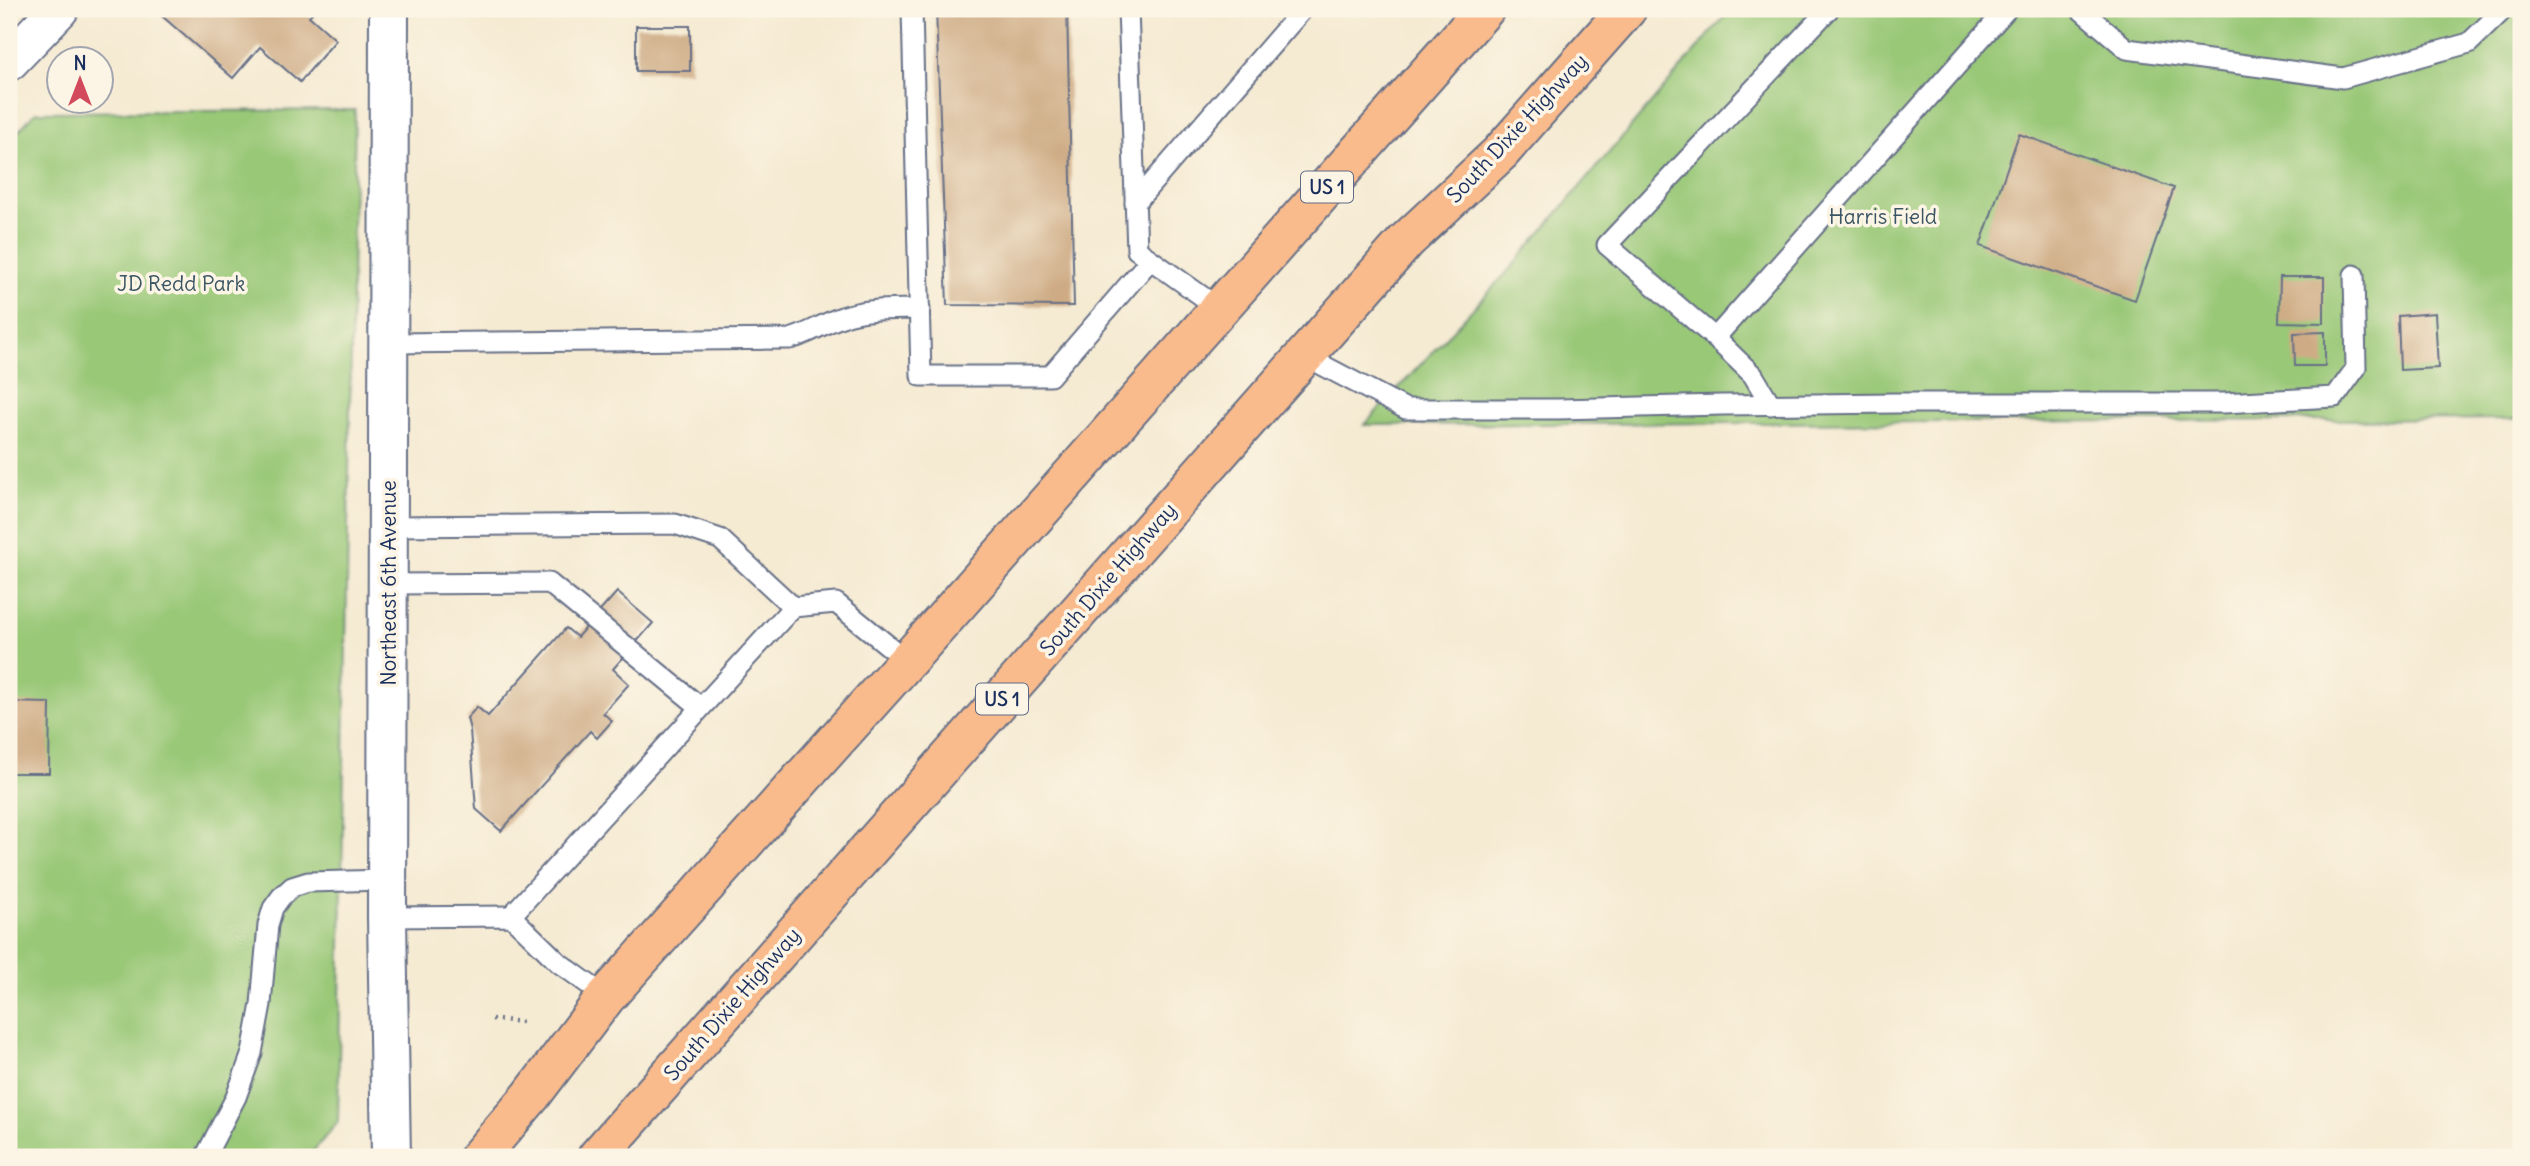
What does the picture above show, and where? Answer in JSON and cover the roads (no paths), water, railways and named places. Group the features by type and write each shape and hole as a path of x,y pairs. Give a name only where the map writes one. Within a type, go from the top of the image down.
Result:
{"highway":[{"name":"US 1","path":"479,1157 531,1096 606,997 1485,9"},
{"name":"South Dixie Highway","path":"597,1157 1406,241 1500,153 1627,9"}],"street":[{"path":"9,61 59,9"},
{"name":"Northeast 6th Avenue","path":"389,9 387,898 391,1157"}],"lane":[{"path":"912,9 921,376 1050,376 1150,260"},
{"path":"1128,9 1137,250 1220,309"},
{"path":"1135,203 1303,9"},
{"path":"1771,405 1753,375 1715,338 1607,245 1829,9"},
{"path":"1715,338 2007,9"},
{"path":"2080,9 2127,49 2343,78 2469,43 2504,9"},
{"path":"1305,356 1406,409 1558,410 1771,405 2224,403 2335,397 2356,368 2354,275"},
{"path":"389,342 790,339 859,312 920,309"},
{"path":"389,526 675,524 720,539 793,607"},
{"path":"388,584 549,583 700,707"},
{"path":"510,916 793,607 836,603 907,661"},
{"path":"205,1157 236,1097 252,1053 261,1004 268,925 273,908 292,887 307,882 387,898 510,916 558,962 606,997"}],"park label":[{"name":"Harris Field","path":"1883,216"},
{"name":"JD Redd Park","path":"181,283"}]}
